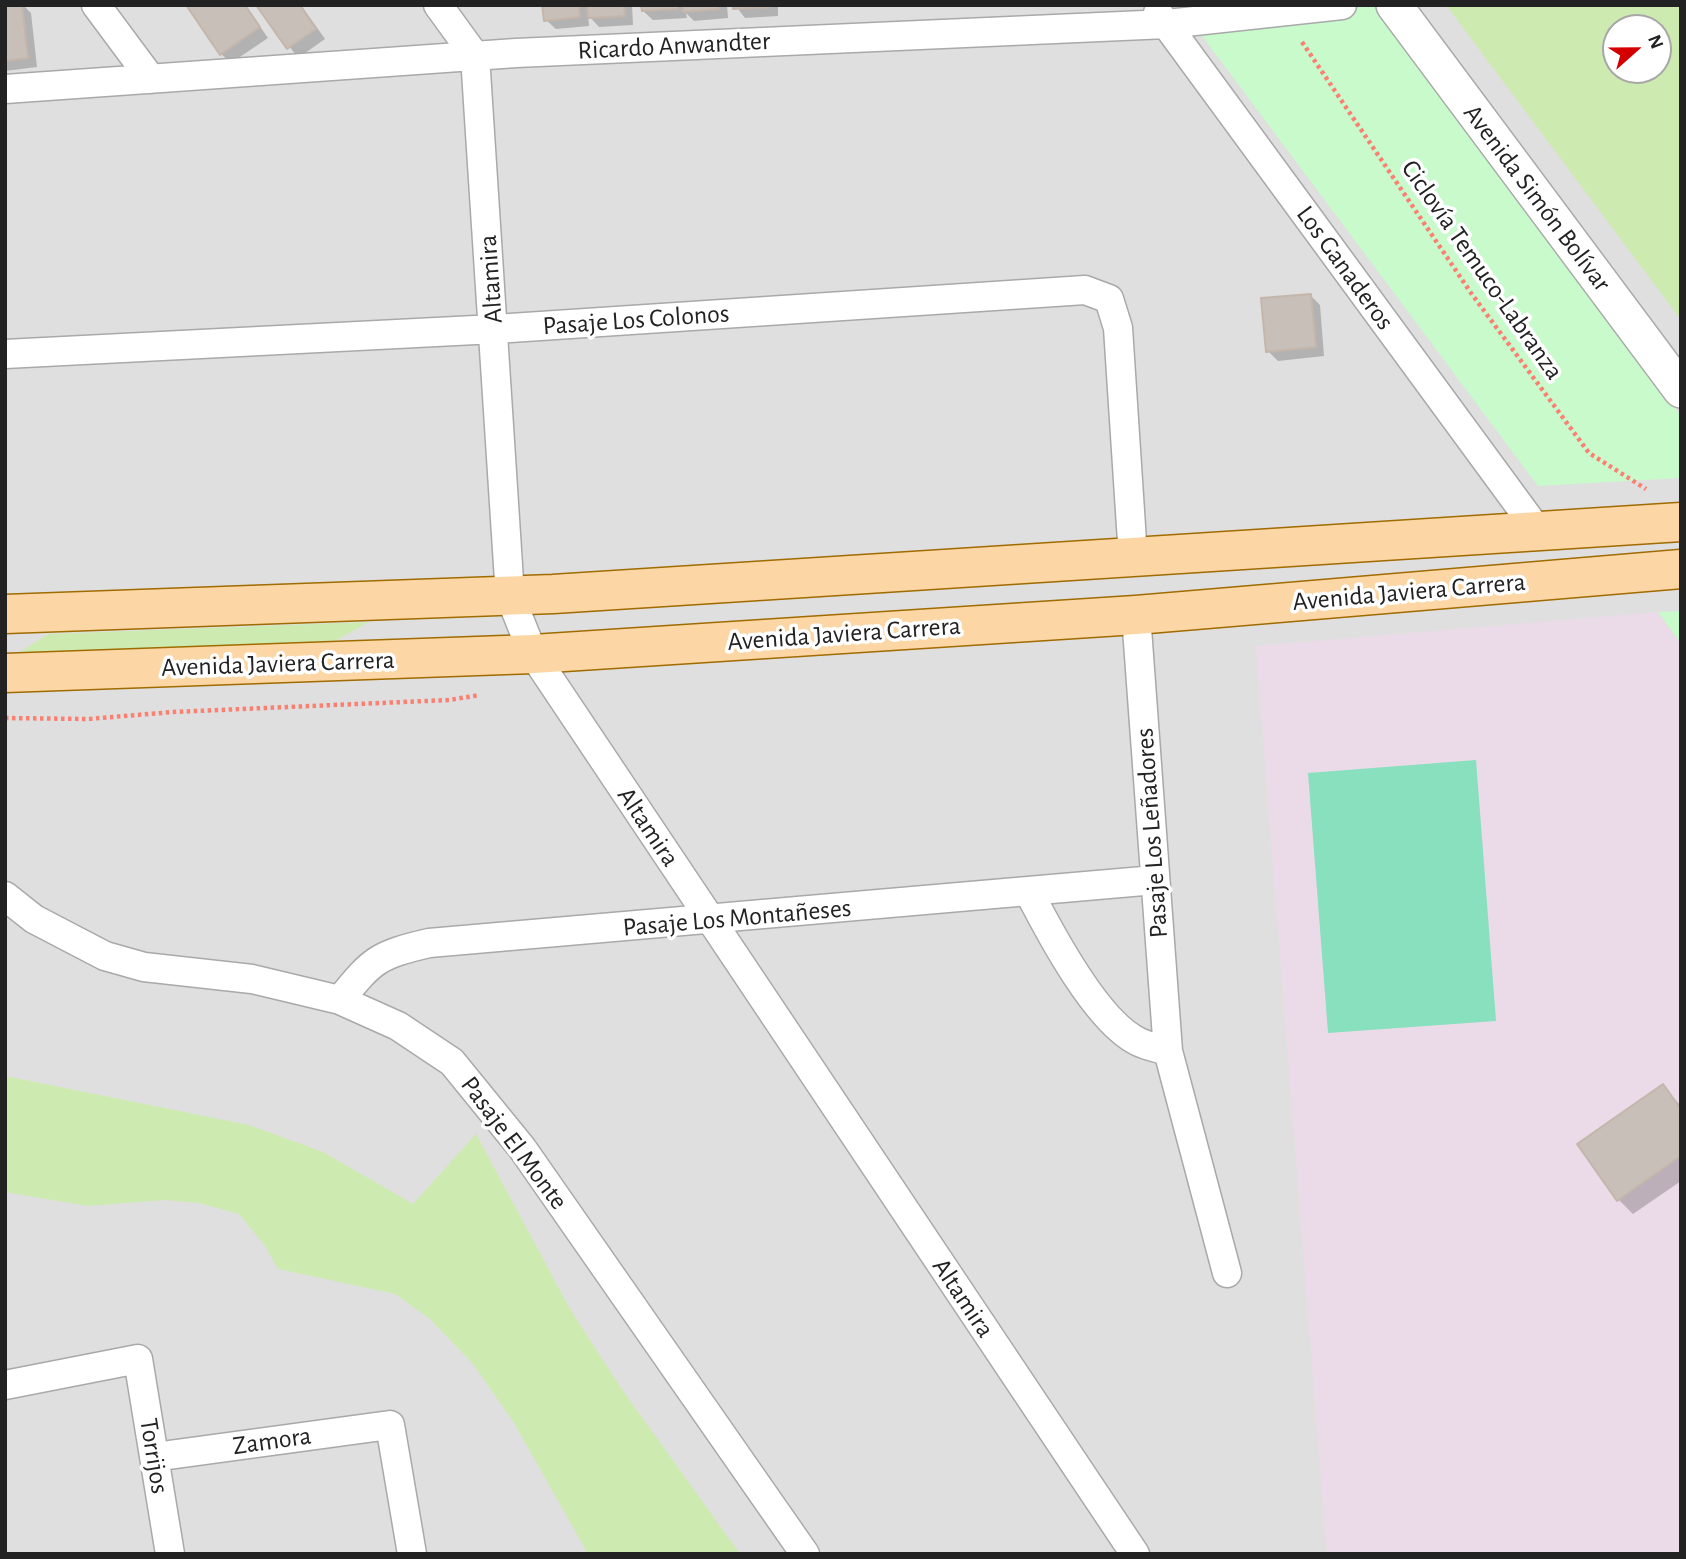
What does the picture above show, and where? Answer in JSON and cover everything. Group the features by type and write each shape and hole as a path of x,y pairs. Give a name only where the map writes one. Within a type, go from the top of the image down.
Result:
{"main road":[{"name":"Avenida Javiera Carrera","path":"5,614 510,596 1676,522"},
{"path":"1479,586 1509,571 1526,553 1538,531"},
{"name":"Avenida Javiera Carrera","path":"5,673 533,654 1136,615 1681,569"}],"street":[{"path":"96,5 151,79"},
{"path":"438,5 475,56"},
{"name":"Ricardo Anwandter","path":"5,89 475,56 1159,14 1283,13 1342,5"},
{"name":"Avenida Simón Bolívar","path":"1394,5 1681,390"},
{"name":"Los Ganaderos","path":"1159,14 1538,531"},
{"name":"Altamira","path":"475,56 495,329 510,596 533,654 1135,1554"},
{"name":"Pasaje Los Colonos","path":"5,354 495,329 1085,290 1109,299 1118,328 1133,557"},
{"name":"Pasaje Los Leñadores","path":"1136,615 1168,1051 1227,1273"},
{"name":"Pasaje Los Montañeses","path":"340,1000 369,963 399,950 429,943 1155,880"},
{"path":"1030,892 1075,973 1113,1021 1137,1041 1168,1051"},
{"name":"Pasaje El Monte","path":"5,896 34,919 105,956 144,967 252,979 340,1000 379,1017 426,1043 452,1062 522,1148 805,1554"},
{"name":"Torrijos","path":"5,1385 138,1359 170,1554"},
{"name":"Zamora","path":"154,1457 390,1424 412,1554"}],"path":[{"name":"Ciclovía Temuco-Labranza","path":"1283,13 1471,293 1589,453 1642,484 1676,522"}],"shaded area":[{"path":"5,5 1681,5 1681,1554 5,1554"},
{"path":"1658,612 1681,644 1681,1554 1327,1554 1256,646"}],"green space":[{"path":"1179,5 1373,5 1681,416 1681,478 1538,486"},
{"path":"1446,5 1681,5 1681,320"},
{"path":"1681,611 1681,644 1658,612"},
{"path":"369,622 330,644 11,658 48,634"},
{"path":"1476,760 1496,1021 1328,1033 1308,773"},
{"path":"5,1076 249,1125 323,1152 413,1204 476,1134 570,1309 621,1388 740,1554 588,1554 514,1423 473,1364 430,1319 395,1294 278,1269 265,1246 239,1214 199,1203 165,1200 88,1206 5,1192"}],"building":[{"path":"5,5 22,5 28,58 5,61"},
{"path":"186,5 245,5 260,27 220,55"},
{"path":"256,5 300,5 316,29 287,49"},
{"path":"542,5 579,5 580,17 544,21"},
{"path":"587,5 624,5 625,16 588,18"},
{"path":"641,5 678,5 678,9 642,11"},
{"path":"682,5 719,5 719,9 683,12"},
{"path":"733,5 769,5 769,7 733,9"},
{"path":"1311,294 1316,347 1266,352 1261,298"},
{"path":"1663,1084 1681,1109 1681,1156 1617,1201 1577,1144"}]}
